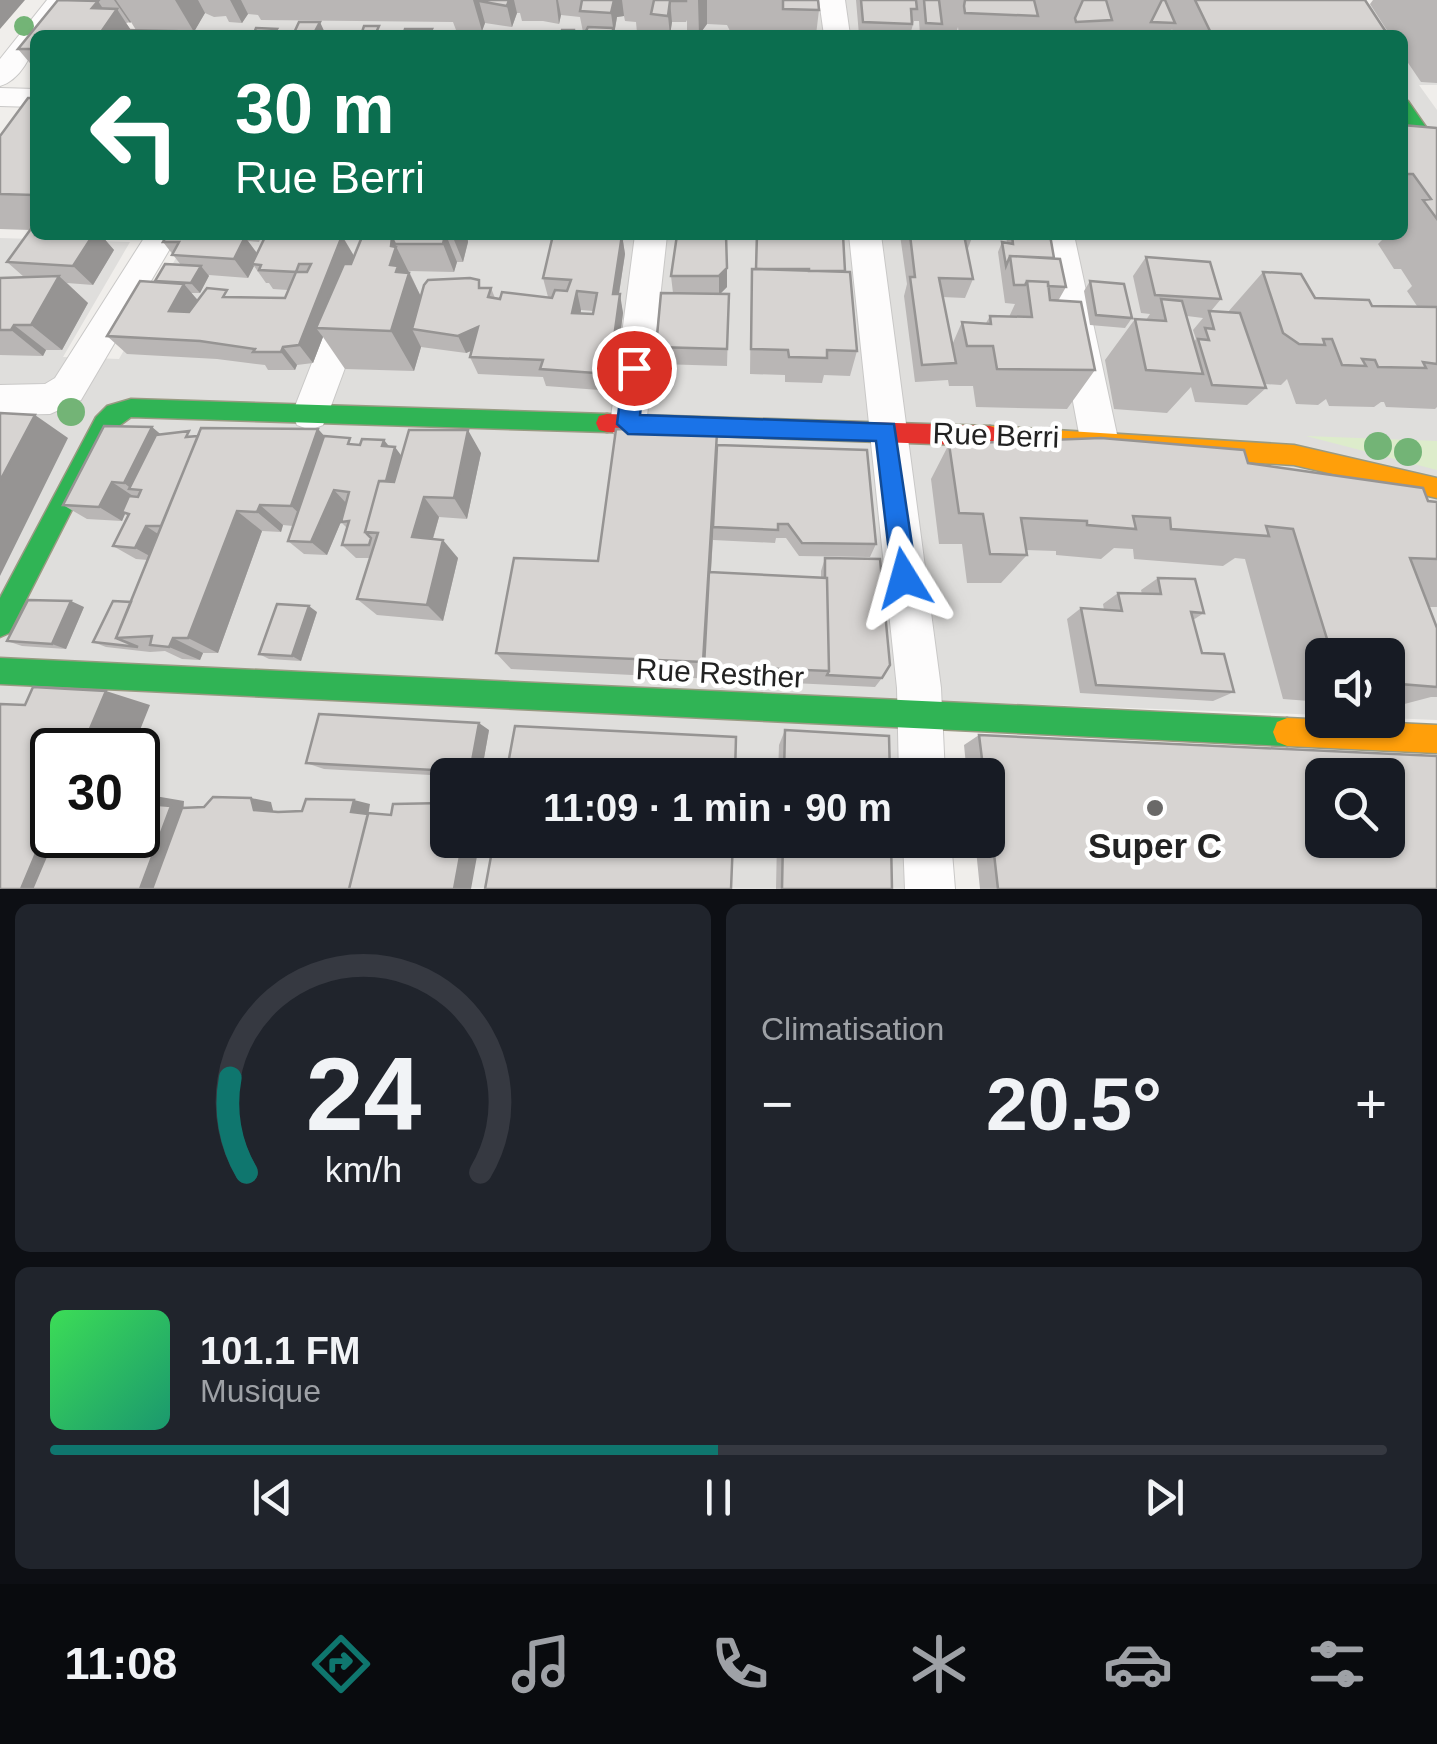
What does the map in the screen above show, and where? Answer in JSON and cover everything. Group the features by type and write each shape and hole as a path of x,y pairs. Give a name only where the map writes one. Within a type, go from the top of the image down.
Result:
{"street":[{"path":"37,30 60,0"},
{"path":"832,0 836,30"},
{"path":"0,77 30,38"},
{"path":"0,97 30,98"},
{"path":"1408,114 1435,153"},
{"path":"1408,151 1435,153"},
{"path":"0,400 38,400 62,393 76,380 159,240"},
{"path":"310,414 376,240"},
{"path":"628,424 651,240"},
{"path":"866,240 920,713 921,758"},
{"path":"1059,240 1099,439"},
{"name":"Rue Berri","path":"0,624 104,424 115,413 130,408 1099,439 1294,455 1437,488"},
{"name":"Rue Resther","path":"0,671 1437,738"},
{"path":"928,858 930,889"}],"shaded area":[{"path":"160,0 1207,0 1437,6 1437,85 1419,85 1437,110 1437,720 1405,719 1405,638 1305,638 1305,714 940,701 945,758 430,758 430,858 952,858 955,889 0,889 0,238 130,242 63,357 119,359 186,240 1408,240 1408,30 142,30"}],"green space":[{"path":"1306,436 1437,441 1437,470"}],"building":[{"path":"58,0 98,1 92,8 117,9 102,30 34,30"},
{"path":"480,0 509,0 507,6"},
{"path":"582,0 614,0 611,13 580,11"},
{"path":"654,0 686,1 670,1 668,16 651,14"},
{"path":"783,0 818,0 819,10 783,9"},
{"path":"861,0 916,0 917,9 911,9 912,24 863,22"},
{"path":"924,0 939,0 942,24 926,23"},
{"path":"965,0 1034,0 1038,16 965,13"},
{"path":"1083,0 1106,0 1112,20 1076,22"},
{"path":"1165,0 1175,23 1151,22"},
{"path":"1195,0 1365,0 1385,30 1210,30"},
{"path":"299,22 320,22 316,30 295,30"},
{"path":"588,27 613,28 613,30 586,30"},
{"path":"30,34 30,49 18,49"},
{"path":"30,98 30,195 0,194 0,136"},
{"path":"1408,126 1437,128 1437,219 1423,200 1431,199 1413,174 1408,174"},
{"path":"30,230 30,240 90,240 73,266 7,262"},
{"path":"244,240 234,259 172,255 179,242 163,242"},
{"path":"264,240 340,240 299,345 283,347 281,352 253,352 255,349 200,341 107,336 140,281 184,284 169,311 189,312 207,288 227,290 223,297 285,298 296,272 259,270 261,265 252,264","holes":["299,264 311,264 307,272 296,272"]},
{"path":"361,240 392,240 391,246 396,247 390,265 398,266 396,272 409,273 391,331 316,328 344,264 351,264"},
{"path":"393,240 444,240 443,244 395,244"},
{"path":"552,240 621,240 613,294 620,294 609,374 540,369 543,360 470,357 478,327 458,336 412,329 428,280 479,280 479,288 491,288 488,297 500,299 502,292 552,298 555,290 567,291 571,280 543,278","holes":["577,291 597,293 593,314 572,313"]},
{"path":"676,240 726,240 727,268 719,276 671,276"},
{"path":"757,240 843,240 845,271 756,269"},
{"path":"911,240 965,240 973,279 939,278 956,363 922,365 910,277 915,277"},
{"path":"1013,240 1051,240 1054,258 1010,256 1006,266 1002,242 1013,244"},
{"path":"1010,256 1060,259 1066,287 1027,281 1025,285 1014,285"},
{"path":"1146,257 1210,262 1221,299 1155,295"},
{"path":"165,264 201,266 191,283 155,281"},
{"path":"752,269 850,272 857,351 827,350 827,358 789,357 788,350 751,349"},
{"path":"1263,272 1301,274 1315,298 1369,300 1372,306 1437,307 1437,364 1423,362 1426,368 1378,367 1375,360 1362,359 1366,366 1342,365 1332,339 1323,339 1325,345 1299,344 1283,333"},
{"path":"59,276 31,325 0,330 0,278"},
{"path":"1027,281 1048,282 1050,300 1081,302 1095,370 997,369 993,346 967,346 962,322 991,324 990,316 1032,317"},
{"path":"1090,281 1124,284 1132,318 1096,315"},
{"path":"661,293 729,294 727,349 656,347"},
{"path":"1161,299 1182,301 1203,374 1146,370 1135,319 1166,321"},
{"path":"1209,311 1240,313 1266,388 1212,385 1198,339 1209,340 1205,328 1214,329"},
{"path":"0,413 35,415 0,481"},
{"path":"104,426 152,427 124,483 112,482 99,507 63,505"},
{"path":"201,428 318,429 291,506 260,505 257,512 237,511 188,638 173,638 169,647 150,645 152,636 116,638"},
{"path":"616,429 717,433 703,662 496,653 514,558 598,561"},
{"path":"409,430 468,430 454,498 424,497 412,537 443,540 427,605 357,599 378,533 365,532 379,481 394,482"},
{"path":"189,431 186,437 198,436 161,526 146,526 135,548 113,546 129,514 122,512 129,496 138,497 141,490 129,489 156,435"},
{"path":"324,436 350,438 348,444 360,445 362,439 384,440 382,446 395,447 386,481 379,481 365,532 371,538 369,545 342,545 349,521 341,522 349,492 334,490 311,542 288,541"},
{"path":"1101,438 1244,450 1248,463 1423,488 1428,501 1437,502 1437,559 1410,558 1437,628 1437,687 1405,684 1405,638 1327,638 1293,529 1266,526 1269,536 1171,529 1170,518 1133,516 1136,529 1087,525 1087,521 1021,518 1027,555 990,554 983,514 959,513 949,444"},
{"path":"717,445 867,450 876,544 802,543 788,524 778,524 778,530 713,527"},
{"path":"825,558 880,559 890,665 882,678 827,675"},
{"path":"709,572 827,578 829,671 704,666"},
{"path":"1158,578 1195,579 1204,613 1191,612 1202,653 1224,654 1234,692 1096,685 1081,608 1122,611 1118,593 1161,594"},
{"path":"28,600 71,601 52,644 7,641"},
{"path":"113,601 131,602 116,638 138,647 93,642"},
{"path":"277,604 309,606 292,656 259,654"},
{"path":"33,687 106,691 90,728 30,728 30,858 34,858 21,889 0,889 0,704 25,705"},
{"path":"319,714 479,723 473,758 430,758 430,770 306,763"},
{"path":"515,726 736,737 735,758 509,758"},
{"path":"785,730 889,736 890,758 784,758"},
{"name":"Super C","path":"979,735 1437,756 1437,889 998,889 994,858 1005,858 1005,758 982,758"},
{"path":"213,797 251,798 254,810 278,812 302,811 306,799 354,800 351,812 368,814 349,889 152,889 182,808 204,807"},
{"path":"430,803 430,858 460,858 454,889 349,889 368,813 391,815 393,804"},
{"path":"160,805 171,806 160,835"},
{"path":"45,858 152,858 140,889 32,889"},
{"path":"491,858 732,858 731,889 485,889"},
{"path":"783,858 891,858 892,889 782,889"}],"traffic: fast":[{"path":"1408,114 1437,156"},
{"path":"0,624 104,424 115,413 131,408 607,423"},
{"path":"0,671 1287,732"}],"traffic: slow":[{"path":"990,436 1294,455 1437,488"},
{"path":"1287,732 1437,739"}],"traffic: jam":[{"path":"607,423 990,436"}],"place":[{"name":"Super C","path":"1155,808"}],"route":[{"path":"634,368 628,424 886,431 904,578"}]}
